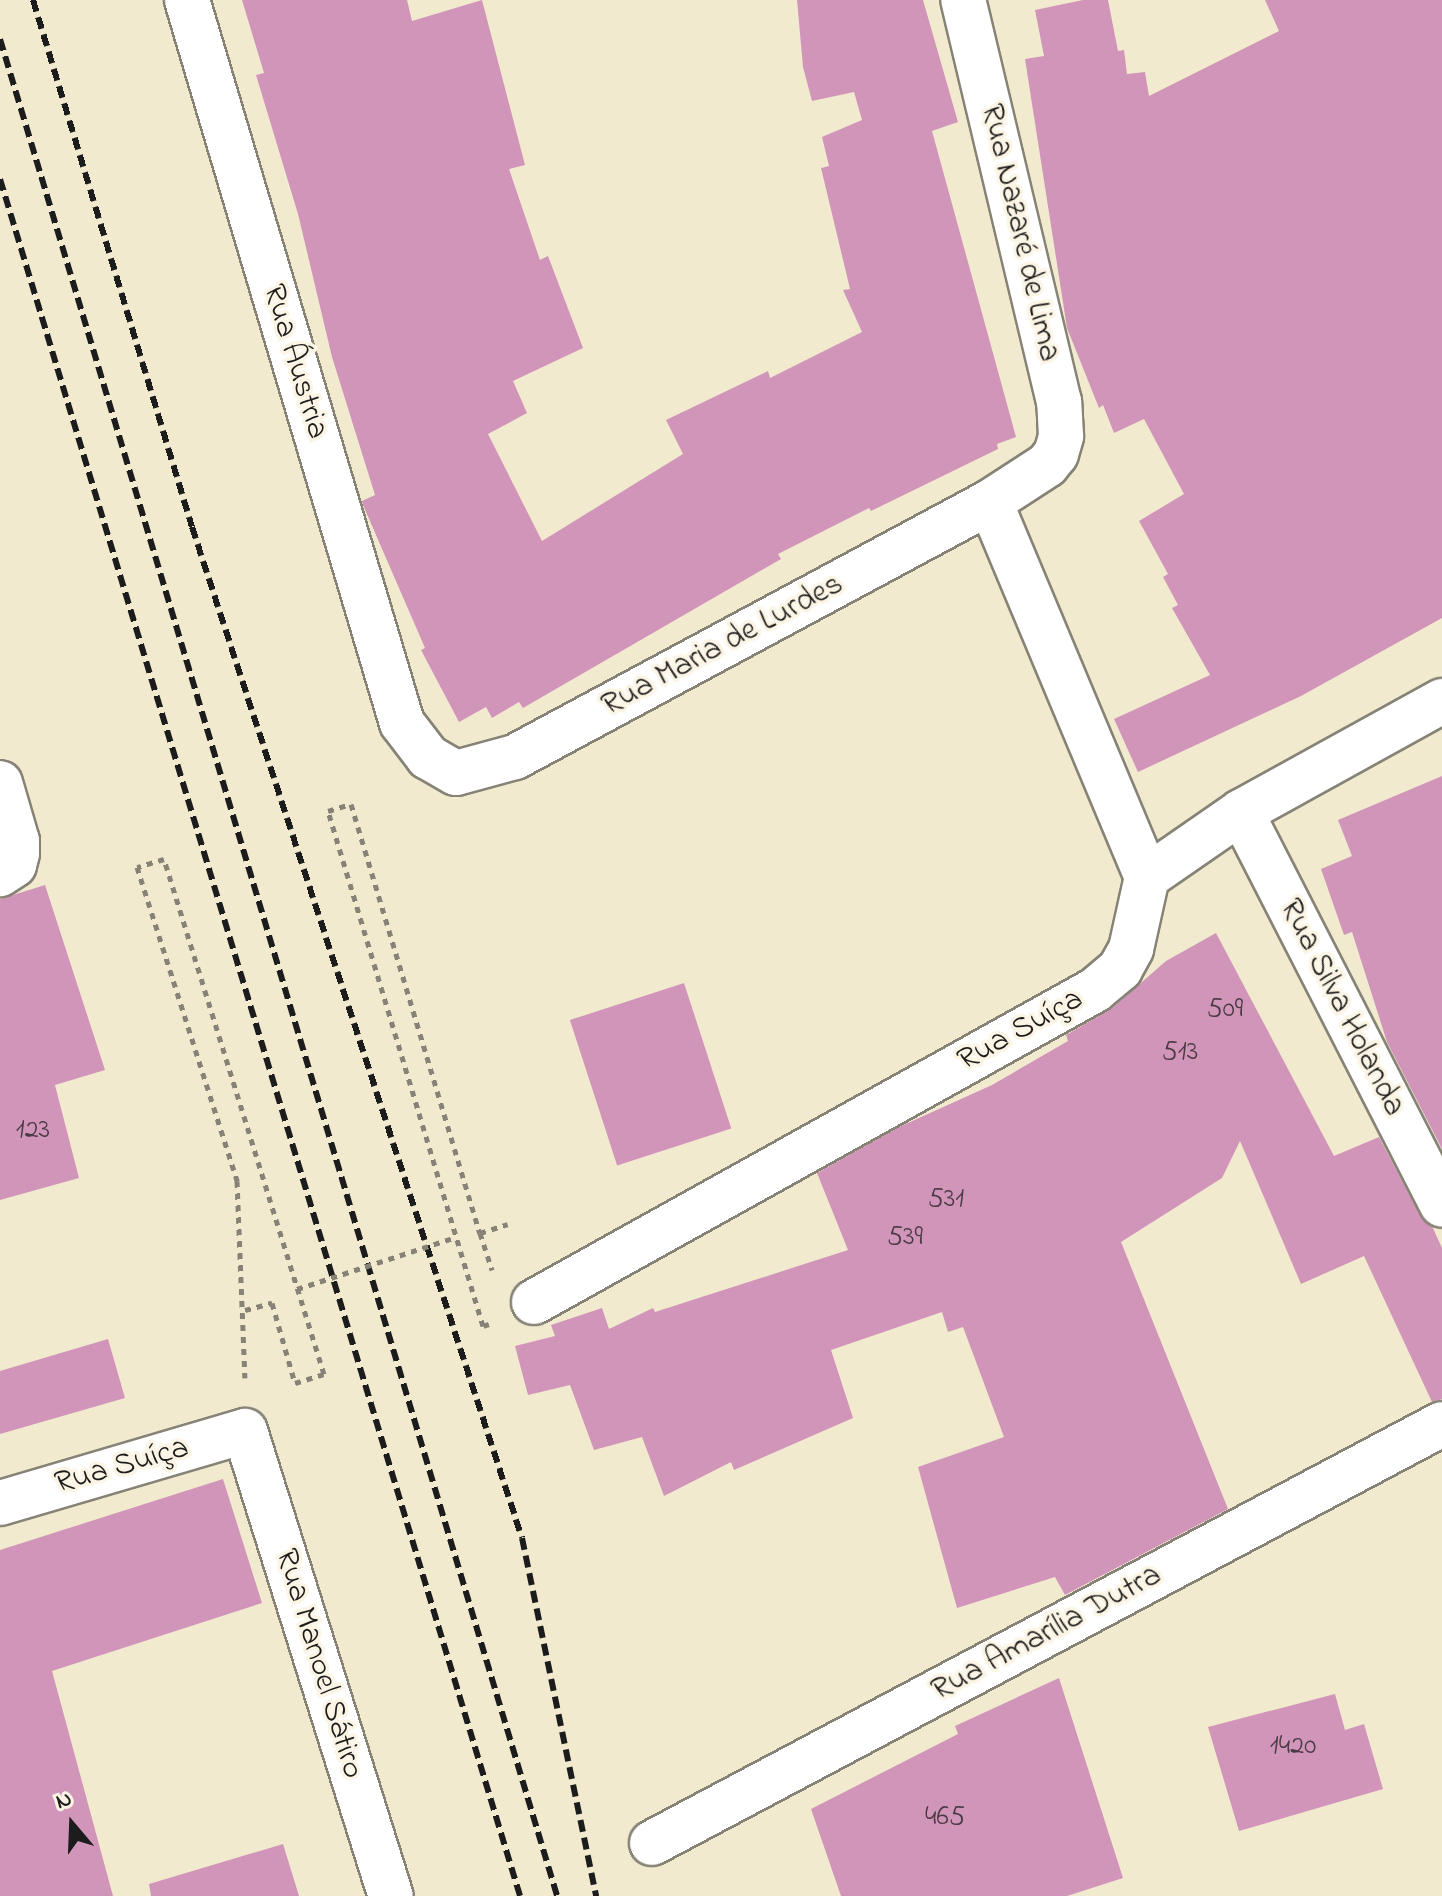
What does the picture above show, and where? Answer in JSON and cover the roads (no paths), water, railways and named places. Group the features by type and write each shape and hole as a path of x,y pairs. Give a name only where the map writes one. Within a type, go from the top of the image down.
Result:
{"street":[{"name":"Rua Áustria","path":"187,0 402,723"},
{"name":"Rua Nazaré de Lima","path":"963,0 1059,402 1061,436 1056,454 1047,465"},
{"name":"Rua Maria de Lurdes","path":"402,723 428,757 456,773 515,757 990,502 1047,465"},
{"path":"990,502 1147,877 1241,812 1442,701"},
{"path":"0,783 17,853 14,865 0,874"},
{"name":"Rua Silva Holanda","path":"1241,812 1442,1204"},
{"name":"Rua Suíça","path":"534,1302 1095,990 1120,969 1131,949 1147,877"},
{"name":"Rua Amarília Dutra","path":"652,1843 1442,1424"},
{"name":"Rua Suíça","path":"0,1503 245,1431"},
{"name":"Rua Manoel Sátiro","path":"245,1431 391,1896"}],"railway":[{"path":"33,0 192,527 522,1538 596,1896"},
{"path":"0,39 557,1896"},
{"path":"0,179 520,1896"}]}
